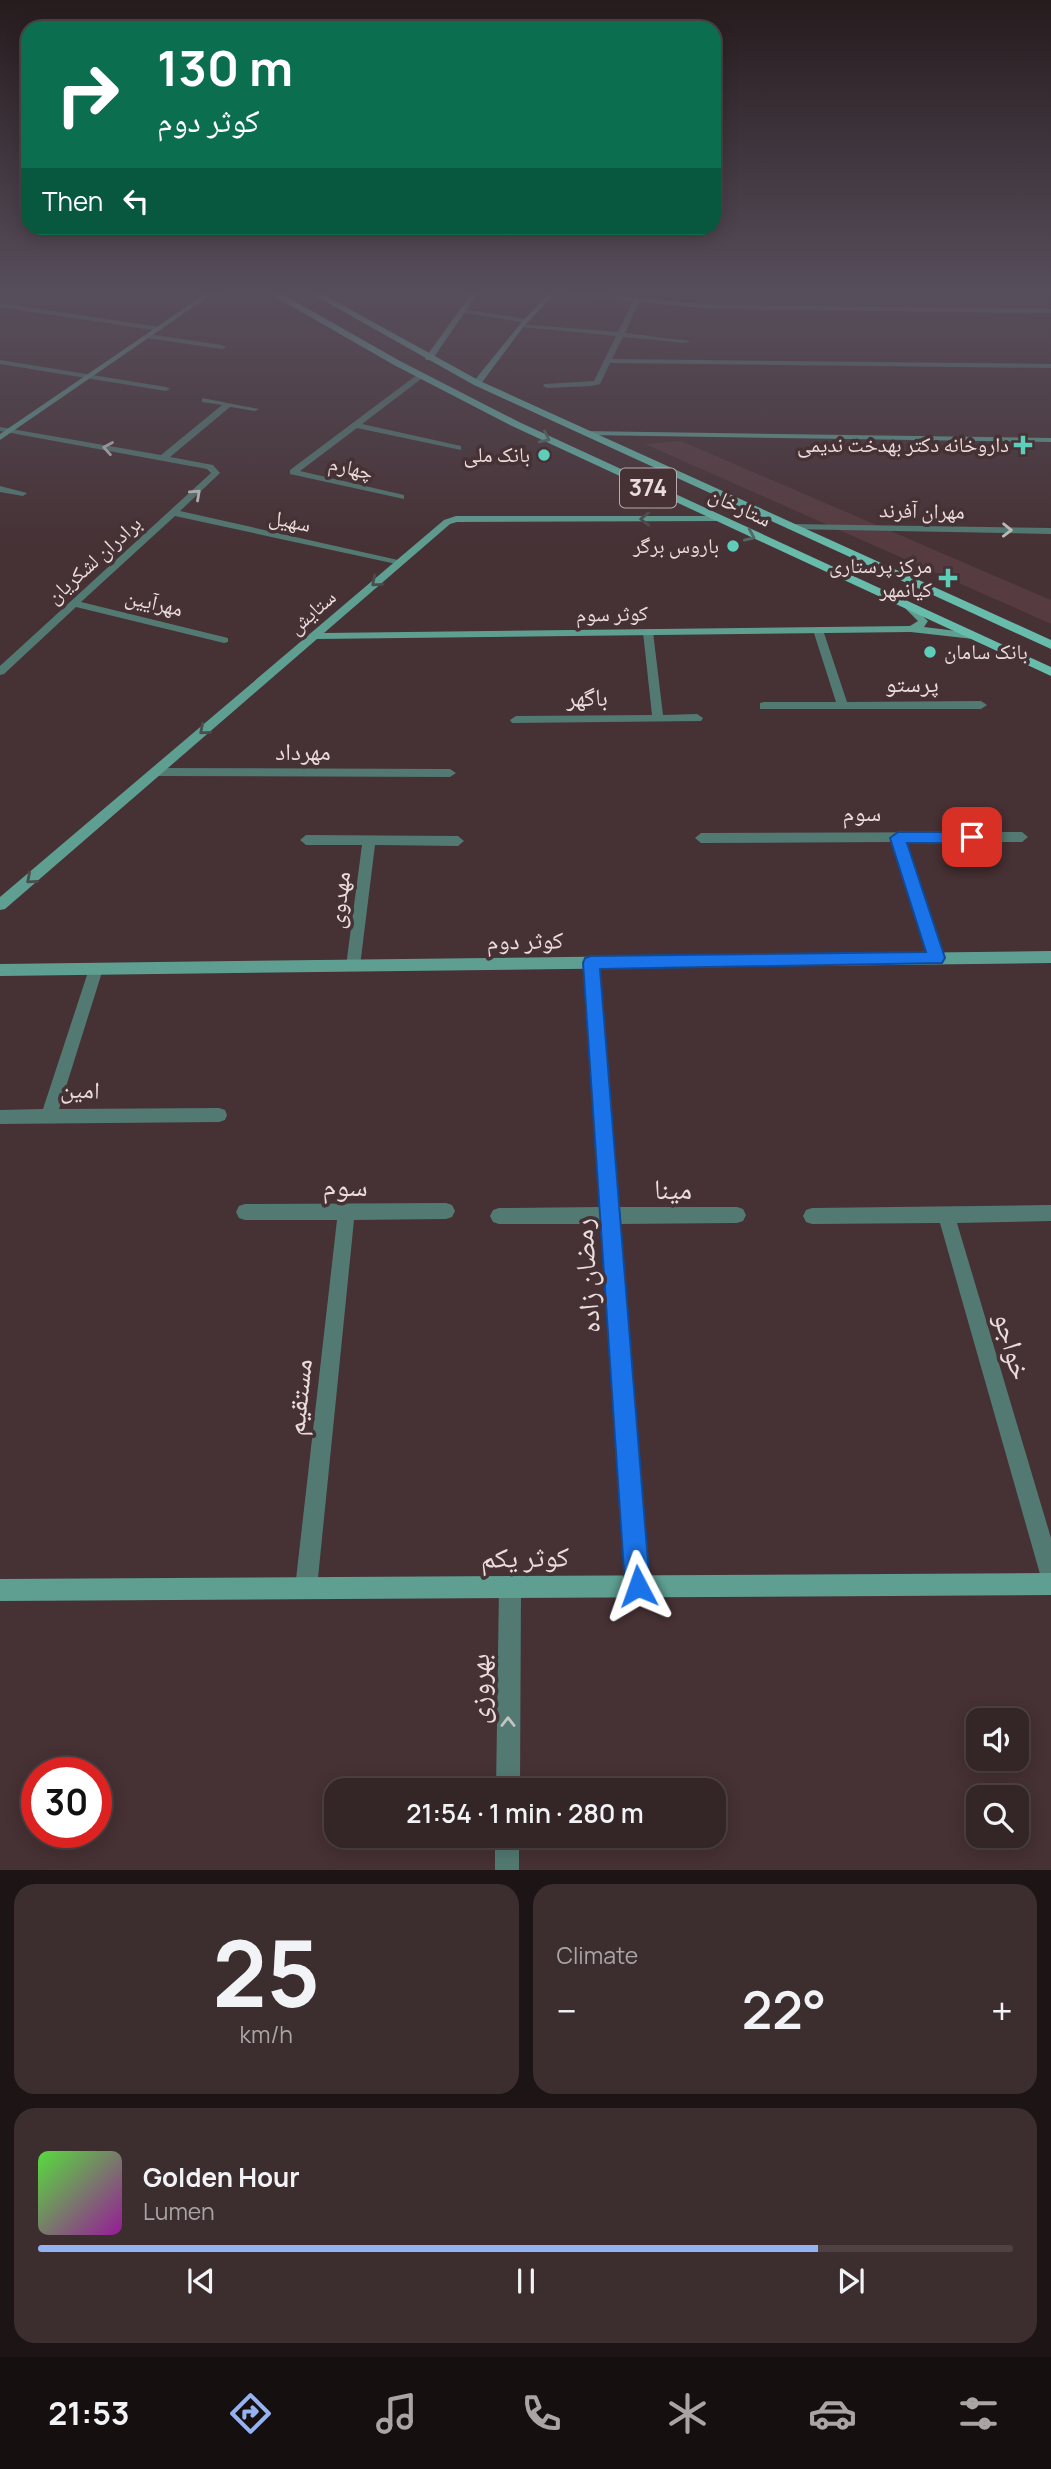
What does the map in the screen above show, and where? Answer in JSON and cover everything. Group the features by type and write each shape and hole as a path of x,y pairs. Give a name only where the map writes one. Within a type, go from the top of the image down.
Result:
{"main road":[{"name":"ستارخان","path":"424,377 713,519 1051,671"},
{"name":"ستارخان","path":"466,377 1051,645"},
{"path":"926,615 946,616 954,613 955,608 942,595"},
{"path":"999,647 996,639 998,632 1015,628"}],"street":[{"path":"0,438 5,430 89,377"},
{"path":"91,377 166,389"},
{"path":"356,425 419,377"},
{"path":"477,383 481,377"},
{"path":"547,386 595,383 598,377"},
{"path":"205,400 255,408"},
{"path":"5,430 163,458 229,404"},
{"path":"356,425 458,448"},
{"name":"چهارم","path":"356,425 293,472 401,497"},
{"path":"586,433 1051,440"},
{"name":"برادران لشکریان","path":"0,672 215,477 214,468 163,458"},
{"path":"0,489 23,493"},
{"name":"سهیل","path":"174,513 398,563"},
{"name":"ستایش","path":"0,905 447,522 456,519 713,519"},
{"name":"مهران آفرند","path":"792,527 1051,531"},
{"name":"مهرآیین","path":"75,604 224,640"},
{"path":"908,606 923,621 921,625 911,629"},
{"name":"کوثر سوم","path":"313,636 911,629 973,636"},
{"path":"818,631 843,706"},
{"path":"648,632 658,718"},
{"name":"پرستو","path":"764,706 981,705"},
{"name":"باگهر","path":"516,720 697,718"},
{"name":"مهرداد","path":"156,772 450,773"},
{"name":"سوم","path":"701,838 1022,837"},
{"path":"898,838 937,958"},
{"name":"مهدوی","path":"306,840 458,841"},
{"name":"مهدوی","path":"353,966 369,840"},
{"name":"کوثر دوم","path":"0,970 1051,957"},
{"name":"رمضان زاده","path":"591,963 638,1586"},
{"name":"امین","path":"96,969 49,1117 219,1115"},
{"path":"0,1117 49,1117"},
{"name":"سوم","path":"245,1212 446,1211"},
{"name":"مستقیم","path":"306,1588 345,1212"},
{"path":"812,1216 1051,1213"},
{"name":"مینا","path":"499,1216 737,1215"},
{"name":"خواجو","path":"946,1215 1051,1574"},
{"name":"کوثر یکم","path":"0,1590 1051,1584"},
{"name":"بهروزی","path":"508,1778 510,1587"},
{"path":"507,1870 508,1848"}],"shaded area":[{"path":"681,441 1051,600 1051,624 645,444"}],"place":[{"name":"داروخانه دکتر بهدخت ندیمی","path":"1023,445"},
{"name":"بانک ملی","path":"544,455"},
{"name":"باروس برگر","path":"733,546"},
{"name":"مرکز پرستاری کیانمهر","path":"948,578"},
{"name":"بانک سامان","path":"930,652"}],"route":[{"path":"638,1586 591,963 937,958 898,838 972,837"}]}
